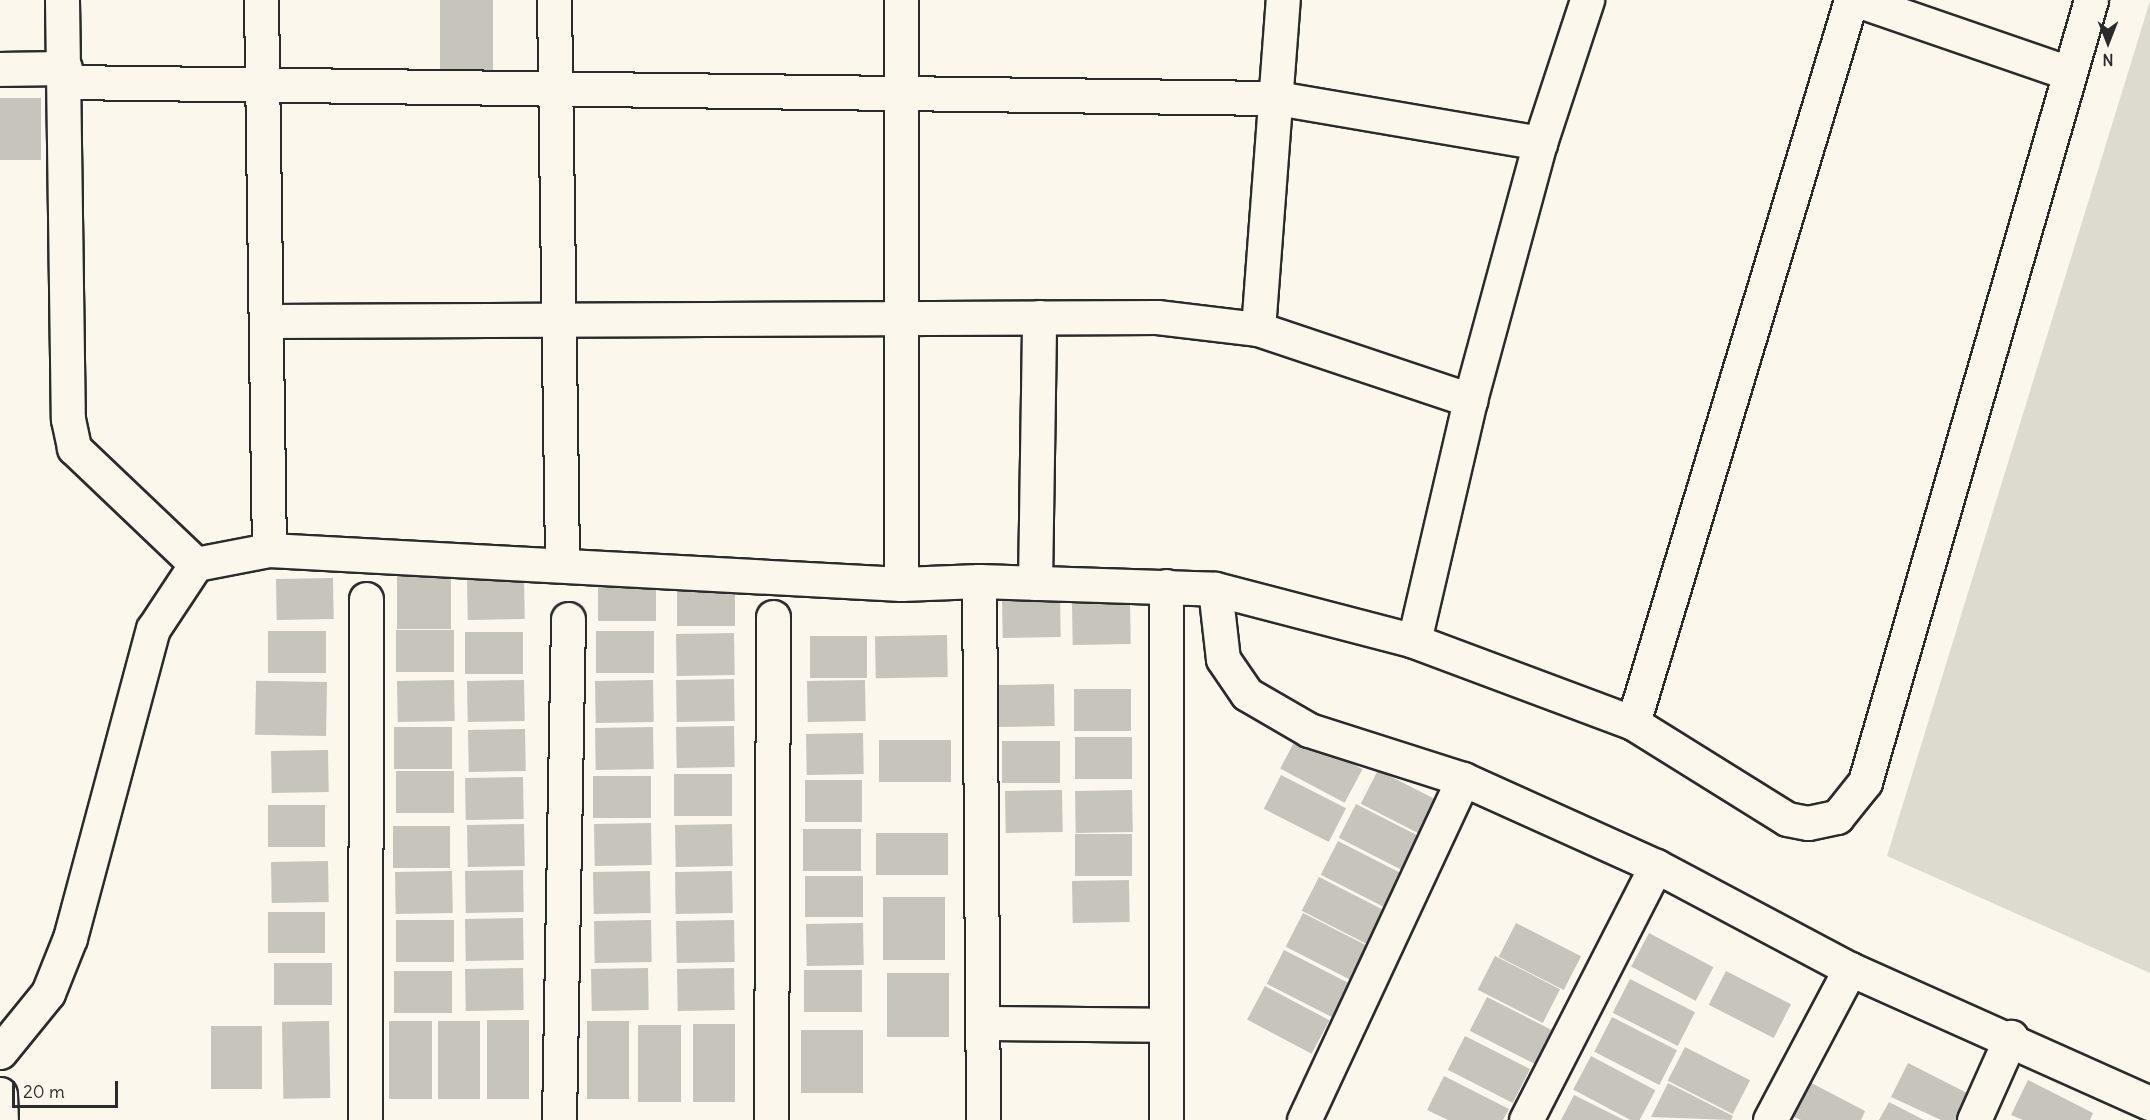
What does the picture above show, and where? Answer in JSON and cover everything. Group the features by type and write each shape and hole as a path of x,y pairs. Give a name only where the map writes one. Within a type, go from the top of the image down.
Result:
{"street":[{"path":"62,0 66,75 68,419 74,448 196,564"},
{"path":"261,0 269,321 269,550"},
{"path":"554,0 562,561"},
{"path":"901,0 901,584"},
{"path":"1258,329 1283,0"},
{"path":"1414,641 1470,400 1540,142 1587,0"},
{"path":"1633,723 1851,0"},
{"path":"1857,0 2066,72"},
{"path":"0,1052 48,993 70,938 153,628 196,564 269,550 562,561 901,584 979,581 1215,589 1414,641 1633,723 1787,819 1808,823 1837,817 1865,782 2066,72 2091,0"},
{"path":"0,69 66,75 264,84 1277,98 1540,142"},
{"path":"269,321 900,316 1157,317 1258,329 1470,400"},
{"path":"1035,583 1039,317"},
{"path":"979,581 983,1120"},
{"path":"1166,586 1166,1120"},
{"path":"1215,589 1223,659 1247,694 1309,730 1463,778 1656,866 1850,969 2011,1037 2150,1103"},
{"path":"366,599 366,1120"},
{"path":"771,1120 773,617"},
{"path":"559,1120 568,619"},
{"path":"1304,1120 1463,778"},
{"path":"1526,1120 1656,866"},
{"path":"1770,1120 1850,969"},
{"path":"983,1023 1166,1025"},
{"path":"1974,1120 2011,1037"},
{"path":"0,1094 1,1120"}],"shaded area":[{"path":"2150,1 2150,973 1887,856"}],"building":[{"path":"440,0 493,0 493,70 440,70"},
{"path":"0,98 41,98 41,160 0,160"},
{"path":"397,576 451,576 451,629 397,629"},
{"path":"524,577 525,619 468,620 467,578"},
{"path":"333,578 334,619 277,620 276,579"},
{"path":"598,579 656,579 656,621 598,621"},
{"path":"677,584 735,584 735,626 677,626"},
{"path":"1060,596 1061,637 1003,638 1002,597"},
{"path":"1130,602 1131,644 1073,645 1072,603"},
{"path":"396,630 454,630 454,672 396,672"},
{"path":"268,631 326,631 326,673 268,673"},
{"path":"596,631 654,631 654,673 596,673"},
{"path":"465,632 523,632 523,674 465,674"},
{"path":"734,633 735,675 677,676 676,634"},
{"path":"947,635 948,677 876,678 875,636"},
{"path":"810,636 867,636 867,678 810,678"},
{"path":"734,679 735,721 677,722 676,680"},
{"path":"454,680 455,721 398,722 397,681"},
{"path":"524,680 525,721 468,722 467,681"},
{"path":"653,680 654,722 596,723 595,681"},
{"path":"865,680 866,721 808,722 807,681"},
{"path":"256,681 327,682 326,736 255,735"},
{"path":"1054,684 1055,726 998,727 997,685"},
{"path":"1074,689 1131,689 1131,731 1074,731"},
{"path":"734,726 735,767 677,768 676,727"},
{"path":"394,727 452,727 452,769 394,769"},
{"path":"653,727 654,769 596,770 595,728"},
{"path":"525,729 526,771 469,772 468,730"},
{"path":"863,733 864,774 807,775 806,734"},
{"path":"1298,735 1362,769 1345,803 1280,769"},
{"path":"1075,737 1132,737 1132,779 1075,779"},
{"path":"879,740 951,740 951,782 879,782"},
{"path":"1002,741 1060,741 1060,783 1002,783"},
{"path":"328,750 329,792 272,793 271,751"},
{"path":"1378,770 1443,803 1426,837 1361,804"},
{"path":"396,771 454,771 454,813 396,813"},
{"path":"674,774 732,774 732,816 674,816"},
{"path":"1281,775 1346,808 1329,842 1264,809"},
{"path":"593,776 651,776 651,818 593,818"},
{"path":"523,777 524,819 466,820 465,778"},
{"path":"805,780 862,780 862,822 805,822"},
{"path":"1062,790 1063,832 1006,833 1005,791"},
{"path":"1132,790 1133,832 1076,833 1075,791"},
{"path":"1356,804 1421,837 1404,871 1339,838"},
{"path":"268,805 325,805 325,847 268,847"},
{"path":"651,823 652,865 595,866 594,824"},
{"path":"524,824 525,866 468,867 467,825"},
{"path":"732,824 733,866 676,867 675,825"},
{"path":"393,826 450,826 450,868 393,868"},
{"path":"803,829 861,829 861,871 803,871"},
{"path":"876,833 948,833 948,875 876,875"},
{"path":"1075,834 1132,834 1132,876 1075,876"},
{"path":"1338,841 1402,874 1385,908 1321,875"},
{"path":"328,861 329,902 272,903 271,862"},
{"path":"523,870 524,912 466,913 465,871"},
{"path":"452,871 453,913 396,914 395,872"},
{"path":"650,871 651,913 594,914 593,872"},
{"path":"732,871 733,913 676,914 675,872"},
{"path":"805,876 863,876 863,917 805,917"},
{"path":"1319,877 1384,910 1367,944 1302,911"},
{"path":"1129,880 1130,922 1073,923 1072,881"},
{"path":"883,897 945,897 945,960 883,960"},
{"path":"268,912 325,912 325,953 268,953"},
{"path":"1303,913 1368,946 1351,980 1286,947"},
{"path":"523,918 524,960 466,961 465,919"},
{"path":"396,920 454,920 454,962 396,962"},
{"path":"651,920 652,962 595,963 594,921"},
{"path":"734,920 735,962 677,963 676,921"},
{"path":"863,923 864,965 807,966 806,924"},
{"path":"1516,923 1581,956 1564,990 1499,957"},
{"path":"1649,933 1713,967 1696,1001 1631,967"},
{"path":"1284,950 1349,983 1332,1017 1267,984"},
{"path":"1495,956 1560,989 1543,1023 1478,990"},
{"path":"274,963 332,963 332,1005 274,1005"},
{"path":"523,968 524,1010 466,1011 465,969"},
{"path":"648,968 649,1010 592,1011 591,969"},
{"path":"734,968 735,1010 678,1011 677,969"},
{"path":"804,970 862,970 862,1012 804,1012"},
{"path":"394,971 452,971 452,1013 394,1013"},
{"path":"1726,971 1791,1004 1774,1038 1709,1005"},
{"path":"887,973 949,973 949,1037 887,1037"},
{"path":"1630,979 1695,1012 1678,1046 1613,1013"},
{"path":"1265,986 1329,1020 1312,1054 1247,1020"},
{"path":"1487,997 1552,1030 1535,1064 1470,1031"},
{"path":"1612,1017 1677,1050 1659,1085 1594,1052"},
{"path":"487,1020 529,1020 529,1099 487,1099"},
{"path":"329,1021 330,1098 283,1099 282,1022"},
{"path":"389,1021 432,1021 432,1099 389,1099"},
{"path":"438,1021 480,1021 480,1099 438,1099"},
{"path":"587,1021 629,1021 629,1099 587,1099"},
{"path":"693,1024 735,1024 735,1102 693,1102"},
{"path":"638,1025 681,1025 681,1102 638,1102"},
{"path":"211,1026 262,1026 262,1089 211,1089"},
{"path":"801,1030 863,1030 863,1093 801,1093"},
{"path":"1465,1036 1530,1069 1513,1103 1448,1070"},
{"path":"1685,1047 1750,1080 1733,1114 1668,1081"},
{"path":"1591,1056 1655,1090 1640,1120 1630,1120 1573,1090"},
{"path":"1908,1063 1973,1096 1961,1120 1941,1120 1891,1097"},
{"path":"1444,1076 1509,1109 1503,1120 1448,1120 1427,1110"},
{"path":"1800,1077 1865,1111 1861,1120 1801,1120 1783,1112"},
{"path":"2028,1080 2093,1113 2090,1120 2023,1120 2011,1115"},
{"path":"1668,1083 1733,1116 1731,1120 1651,1117"},
{"path":"1574,1095 1624,1120 1561,1120"},
{"path":"1889,1102 1924,1120 1879,1120"}]}
